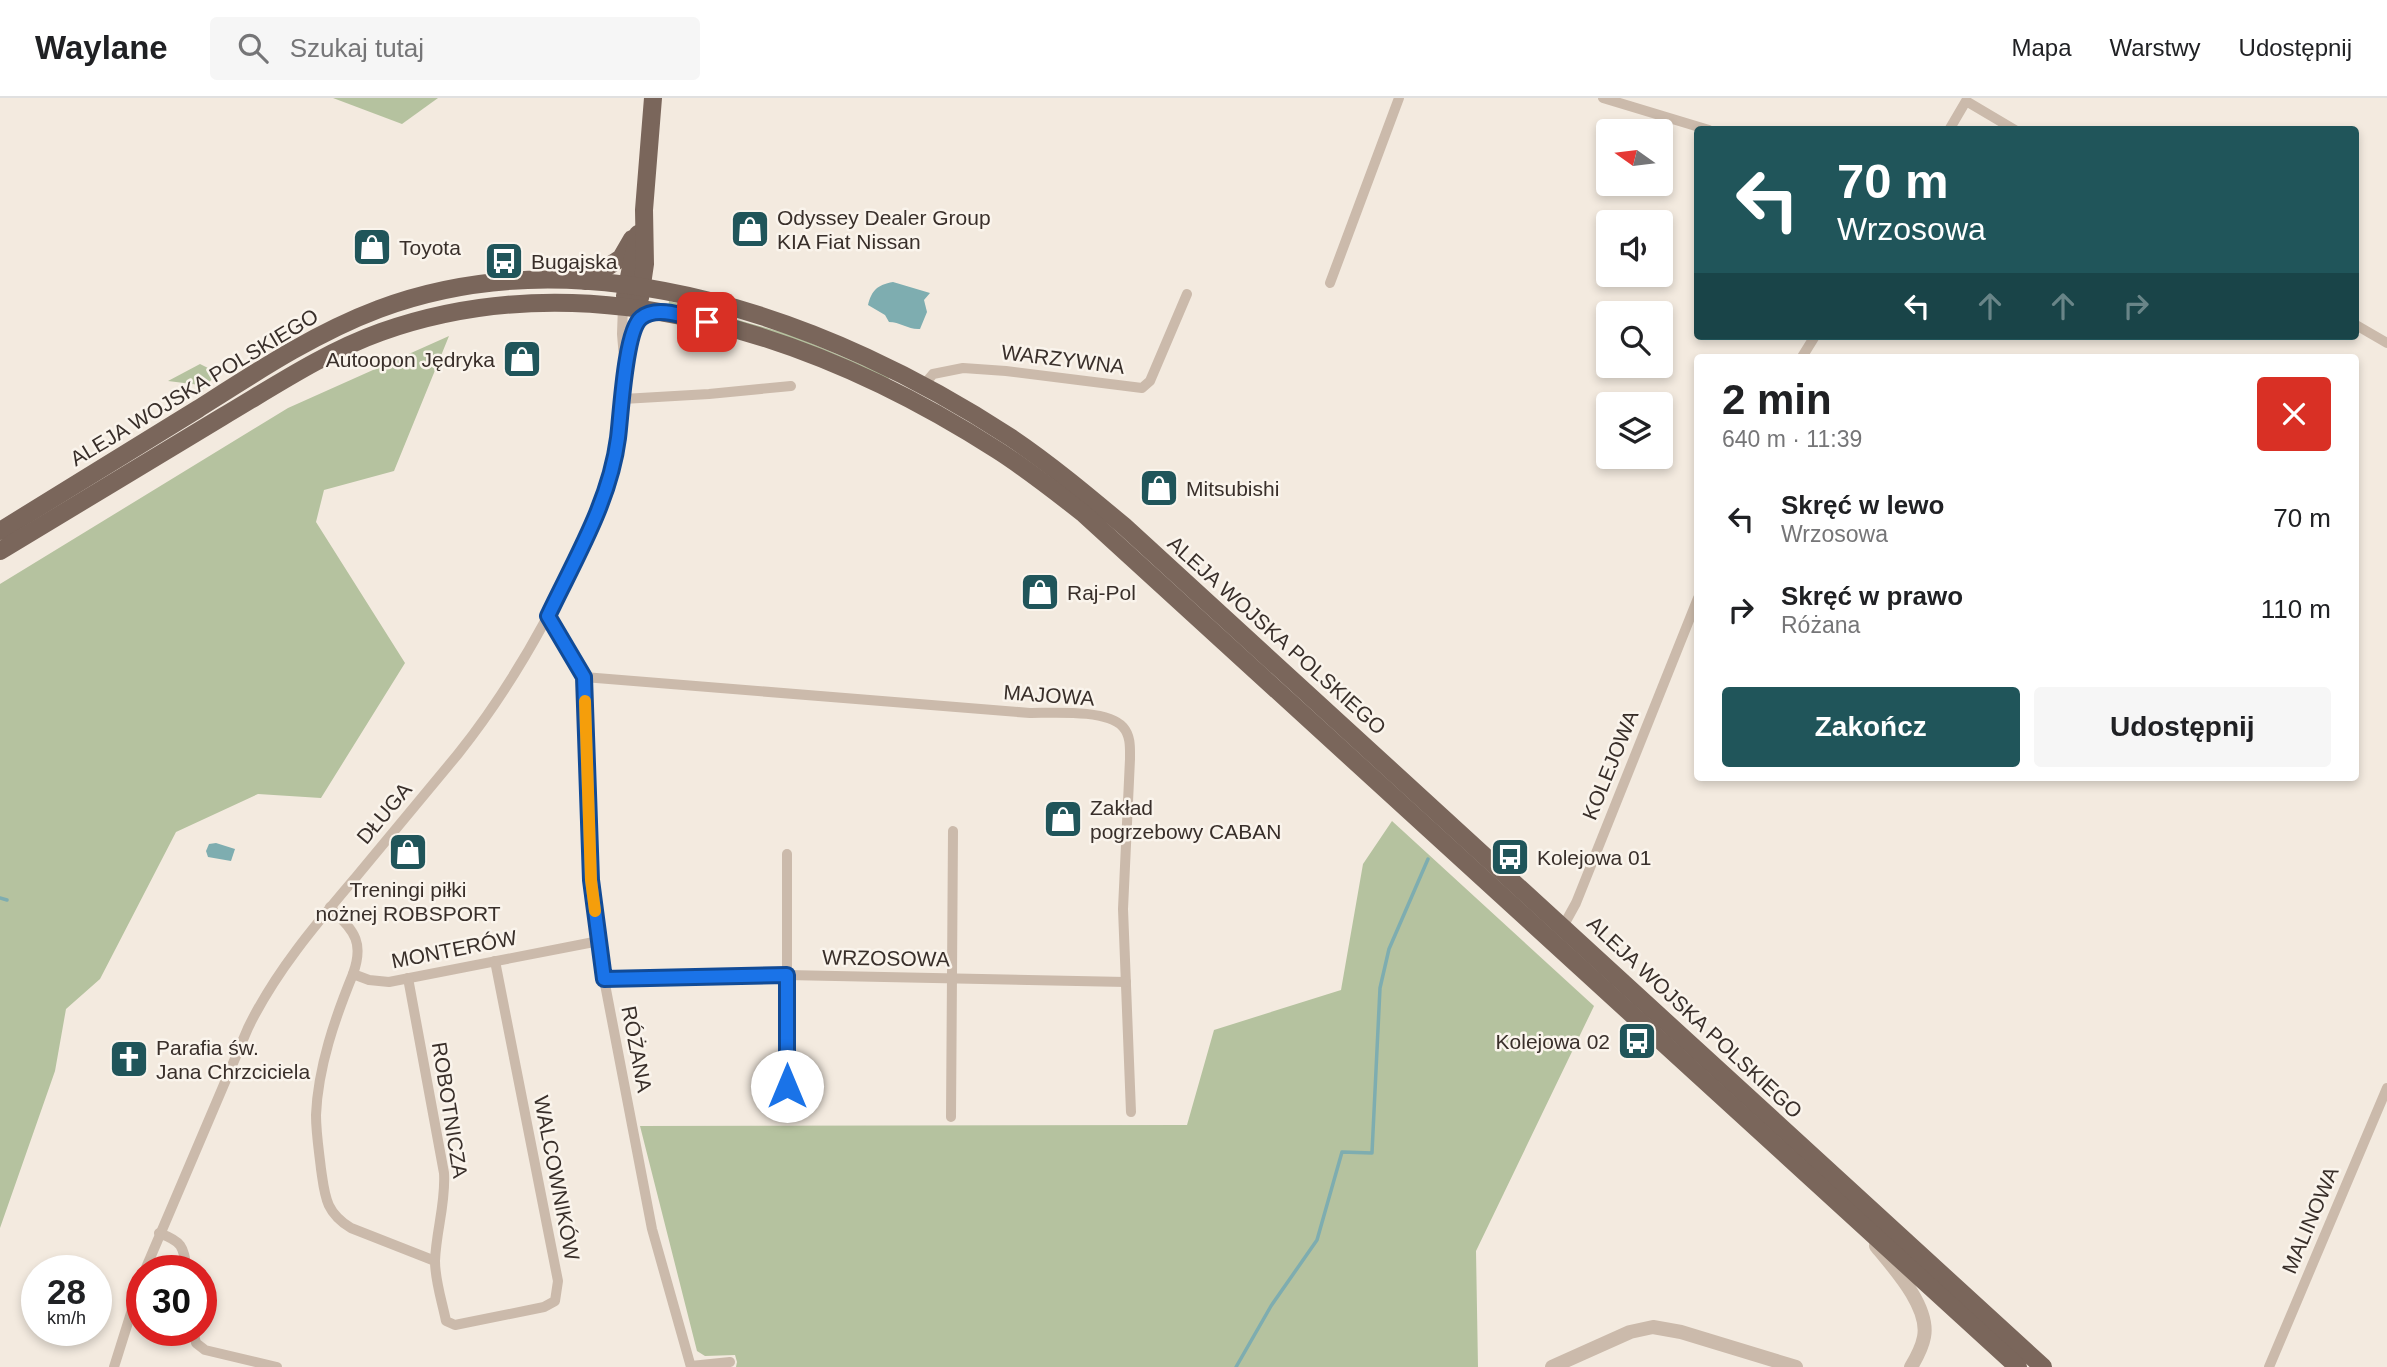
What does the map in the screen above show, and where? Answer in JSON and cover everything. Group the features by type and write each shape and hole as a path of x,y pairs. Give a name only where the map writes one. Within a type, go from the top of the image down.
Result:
{"main road":[{"path":"638,309 634,286 644,210 653,98"},
{"path":"586,281 624,254 644,210"},
{"name":"ALEJA WOJSKA POLSKIEGO","path":"0,531 277,360 363,316 433,292 486,283 534,279 634,286 729,308 802,331 859,354 923,386 1010,437 1114,517 2043,1367"},
{"name":"ALEJA WOJSKA POLSKIEGO","path":"0,551 294,374 378,333 434,315 511,303 589,303 696,319 753,335 824,360 885,386 925,407 1010,459 1106,533 2018,1367"}],"street":[{"path":"1330,283 1399,98"},
{"path":"1603,98 1696,126"},
{"path":"1951,126 1966,102 2008,126"},
{"name":"WARZYWNA","path":"923,386 933,374 963,368 1142,388 1150,382 1187,294"},
{"name":"DŁUGA","path":"625,371 622,334 638,309"},
{"name":"DŁUGA","path":"151,1255 257,1011 282,970 490,711 522,664 548,616 610,480 625,371 634,327 641,317 638,309"},
{"path":"2359,327 2387,343"},
{"path":"622,399 791,386"},
{"name":"KOLEJOWA","path":"1553,943 1576,903 1694,608"},
{"name":"RÓŻANA","path":"548,616 584,677 591,880 604,979 652,1228 691,1366"},
{"name":"MAJOWA","path":"584,677 1030,713 1095,714 1122,725 1129,738 1130,759 1122,909 1131,1112"},
{"path":"951,1117 953,831"},
{"path":"787,854 787,1086"},
{"name":"MONTERÓW","path":"330,908 357,939 359,950 353,974 379,982 599,940"},
{"name":"WALCOWNIKÓW","path":"455,1325 544,1307 555,1301 557,1292 558,1281 495,961"},
{"path":"353,974 331,1035 318,1091 317,1140 327,1203 338,1220 351,1228 435,1261"},
{"name":"WRZOSOWA","path":"604,979 787,975 1126,982"},
{"name":"ROBOTNICZA","path":"408,978 444,1173 444,1197 435,1261 437,1282 446,1321 455,1325"},
{"name":"MALINOWA","path":"2269,1367 2387,1088"},
{"path":"1846,1210 1898,1273 1917,1303 1924,1323 1924,1337 1912,1367"},
{"path":"159,1233 182,1245 184,1255"},
{"path":"1552,1367 1630,1332 1653,1327 1681,1332 1796,1367"},
{"path":"114,1367 126,1329"},
{"path":"200,1346 205,1350 277,1367"},
{"path":"691,1366 730,1362"}],"green space":[{"path":"333,98 438,98 402,124"},
{"path":"669,301 792,335 890,377 887,381 668,308"},
{"path":"449,336 394,471 324,490 316,522 405,663 321,798 258,794 176,832 100,979 66,1009 55,1071 0,1228 0,584 288,408"},
{"path":"200,364 208,368 213,378 202,390 200,385 168,381"},
{"path":"1392,821 1594,1006 1476,1251 1478,1367 736,1367 735,1355 705,1356 697,1351 640,1126 1187,1125 1214,1030 1341,990 1363,864"}],"water":[{"path":"893,282 930,293 924,300 927,312 920,329 889,322 885,315 868,305 876,289"},
{"path":"216,843 235,849 231,861 208,857 206,851 209,844"}],"waterway":[{"path":"1236,1367 1271,1306 1317,1240 1342,1152 1372,1153 1380,988 1389,949 1428,859"},
{"path":"0,898 7,900"}],"slow traffic":[{"path":"585,701 591,880 595,911"}],"place":[{"name":"Odyssey Dealer Group KIA Fiat Nissan","path":"750,229"},
{"name":"Toyota","path":"372,247"},
{"name":"Bugajska","path":"504,261"},
{"name":"Autoopon Jędryka","path":"522,359"},
{"name":"Mitsubishi","path":"1159,488"},
{"name":"Raj-Pol","path":"1040,592"},
{"name":"Zakład pogrzebowy CABAN","path":"1063,819"},
{"name":"Treningi piłki nożnej ROBSPORT","path":"408,852"},
{"name":"Kolejowa 01","path":"1510,857"},
{"name":"Kolejowa 02","path":"1637,1041"},
{"name":"Parafia św. Jana Chrzciciela","path":"129,1059"}],"route":[{"path":"707,322 653,311 641,317 634,327 625,371 613,470 548,616 584,677 591,880 604,979 787,975 787,1086"}]}
